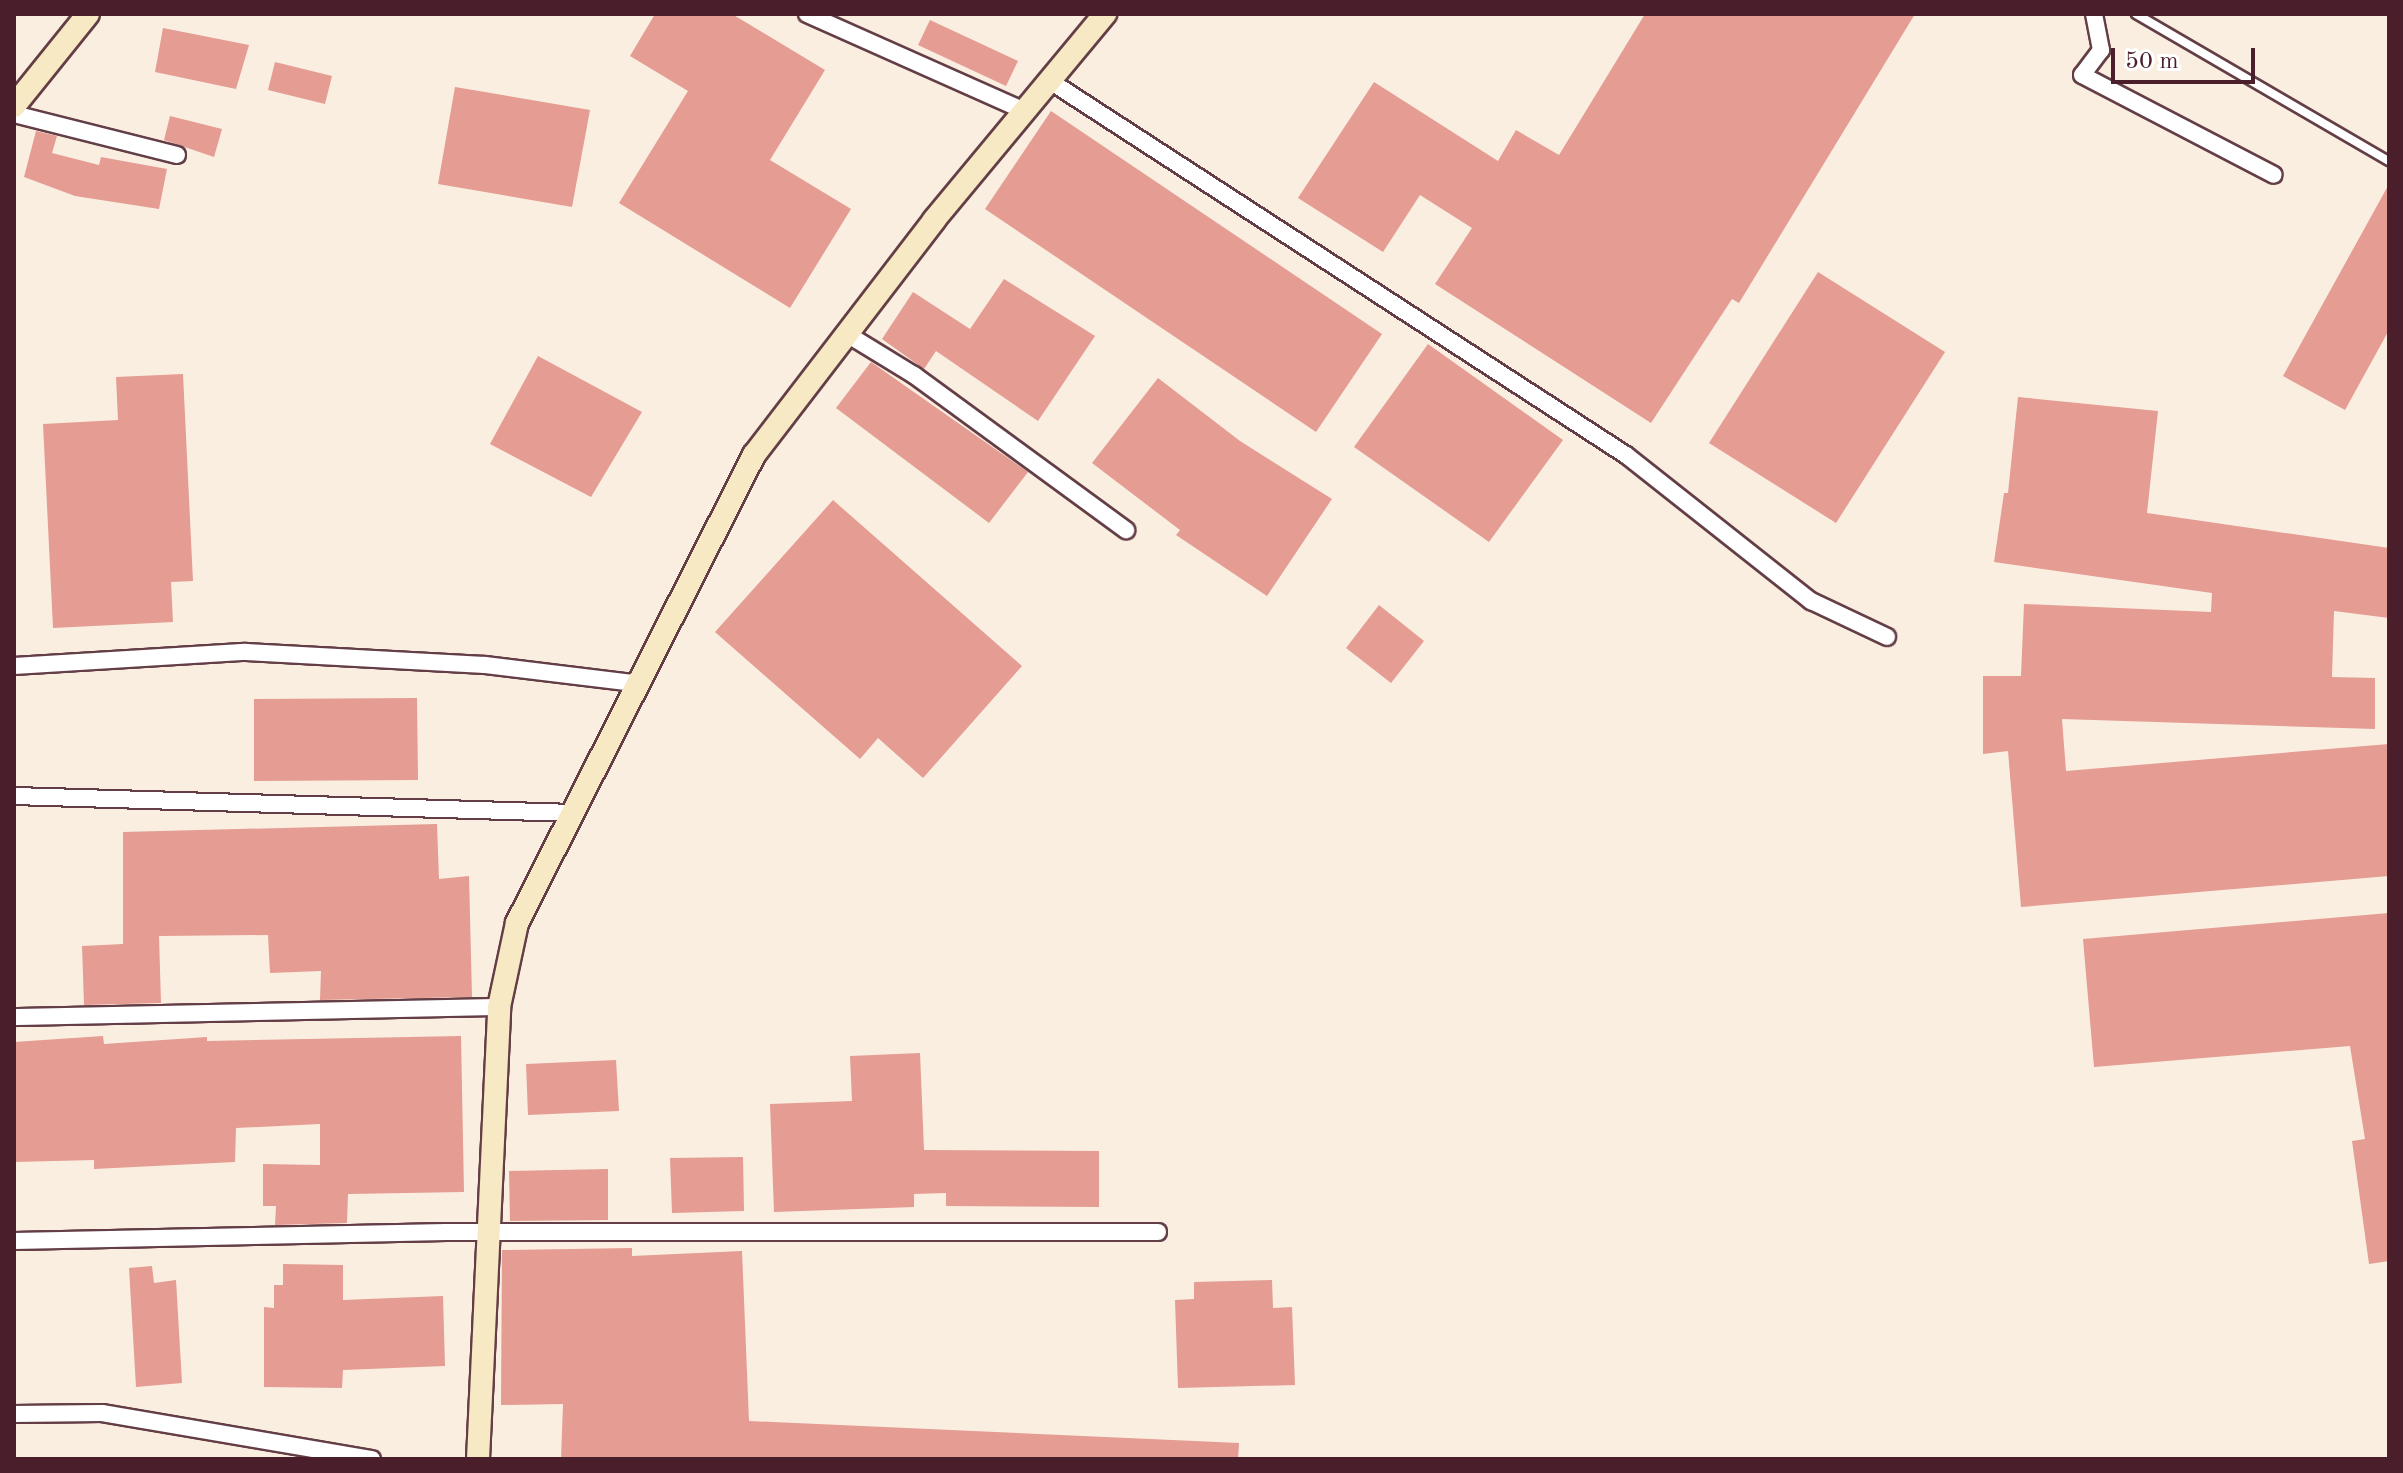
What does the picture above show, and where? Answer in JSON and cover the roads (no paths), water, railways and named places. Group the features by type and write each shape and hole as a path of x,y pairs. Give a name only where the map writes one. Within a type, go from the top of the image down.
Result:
{"street":[{"path":"14,106 88,14"},
{"path":"807,14 1025,111"},
{"path":"478,1459 499,1007 517,923 641,684 754,455 847,334 1105,14"},
{"path":"2094,14 2101,50 2082,75 2274,175"},
{"path":"1050,81 1626,455 1811,601 1887,637"},
{"path":"14,114 177,155"},
{"path":"847,334 914,375 1126,530"},
{"path":"14,666 246,652 485,665 641,684"},
{"path":"14,796 575,813"},
{"path":"14,1017 499,1007"},
{"path":"14,1241 487,1232 1158,1232"},
{"path":"14,1414 102,1413 372,1459"}],"lane":[{"path":"2136,14 2389,161"}]}
